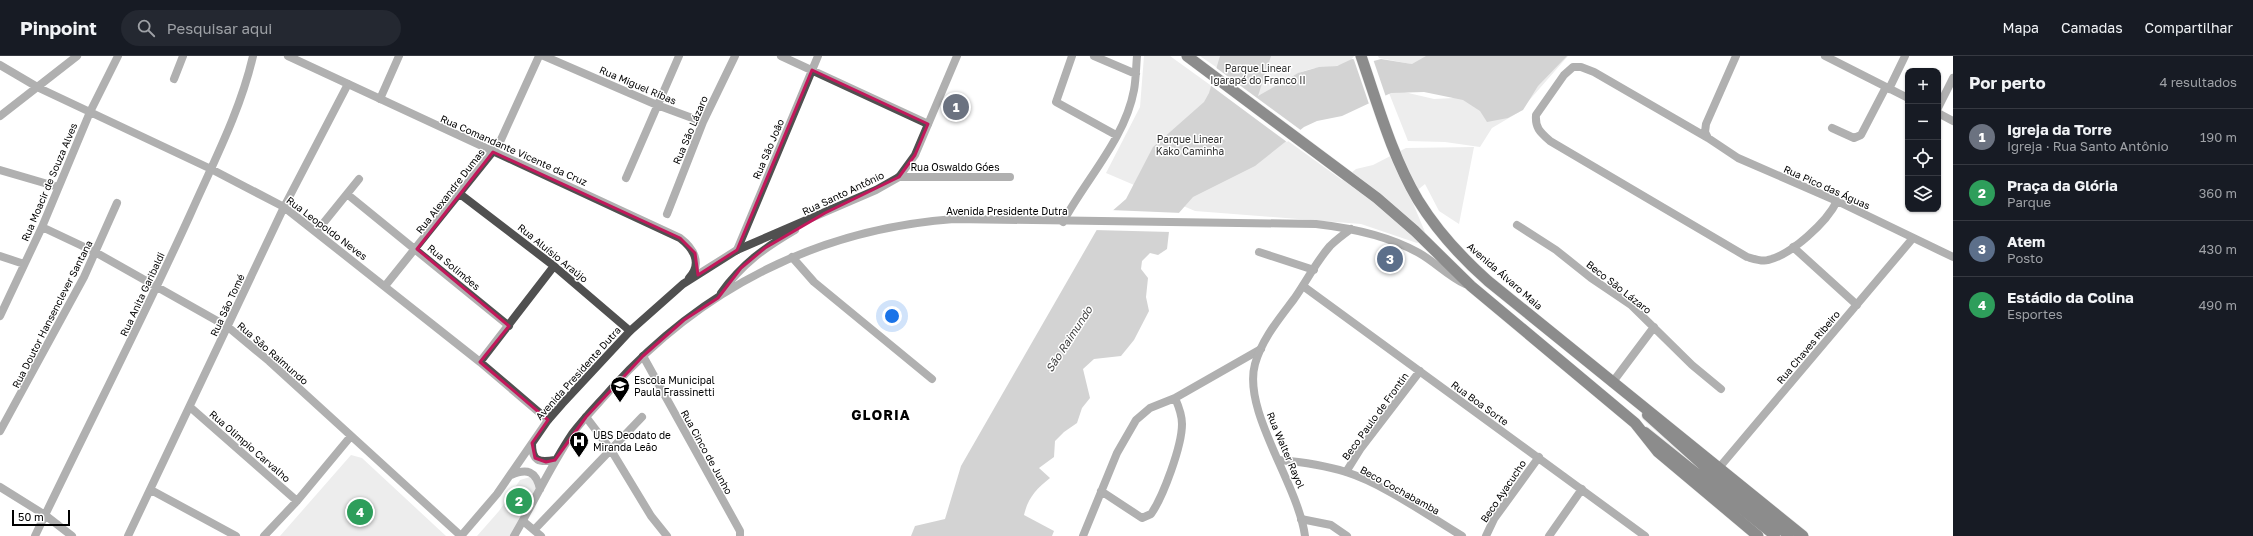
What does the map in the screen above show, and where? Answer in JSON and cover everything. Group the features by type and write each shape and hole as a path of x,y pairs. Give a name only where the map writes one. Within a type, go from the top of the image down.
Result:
{"highway":[{"path":"1187,56 1341,169 1396,213 1470,286 1635,423 1658,452 1758,536"},
{"name":"Avenida Álvaro Maia","path":"1361,56 1394,150 1419,201 1436,226 1469,264 1629,396 1709,472 1802,536"}],"main road":[{"path":"1635,423 1709,472 1789,536"},
{"path":"1709,472 1775,536"}],"street":[{"path":"0,116 39,88 77,56"},
{"name":"Rua Moacir de Souza Alves","path":"0,316 42,227 90,112 118,56"},
{"path":"174,79 183,56"},
{"name":"Rua Anita Garibaldi","path":"35,536 157,288 238,107 254,56"},
{"name":"Rua Comandante Vicente da Cruz","path":"288,56 493,152 613,205 680,238 690,246 695,253 696,262 692,275 683,284"},
{"path":"380,99 399,56"},
{"name":"Rua Alexandre Dumas","path":"385,286 417,250 493,152 512,119 539,56"},
{"name":"Rua Miguel Ribas","path":"544,56 657,105 703,122"},
{"path":"626,178 679,56"},
{"name":"Rua São Lázaro","path":"667,214 703,122 735,56"},
{"path":"781,56 928,124"},
{"name":"Rua São João","path":"737,250 818,56"},
{"name":"Rua Santo Antônio","path":"737,250 825,213 876,190 899,177 915,155 957,56"},
{"path":"1072,56 1056,102 1116,135"},
{"path":"1094,56 1136,74"},
{"path":"1063,222 1116,135 1132,99 1137,56"},
{"path":"1708,138 1705,132 1706,124 1736,56"},
{"path":"1825,56 1905,96"},
{"path":"1832,128 1854,138 1861,135 1905,56"},
{"name":"Rua Leopoldo Neves","path":"0,65 39,88 210,169 284,206 480,362 548,420"},
{"name":"Rua Pico das Águas","path":"1837,201 1827,219 1793,247 1768,261 1747,257 1550,141 1539,131 1536,123 1536,115 1564,75 1573,67 1581,67 1594,72 1708,138 1738,158 1837,201 1953,257"},
{"path":"1940,104 1953,78"},
{"name":"Rua São Tomé","path":"128,536 284,206 348,84"},
{"path":"1941,115 1953,121"},
{"path":"0,170 58,187"},
{"name":"Rua Oswaldo Góes","path":"899,177 1010,177"},
{"path":"317,231 359,179"},
{"name":"Rua Solimões","path":"347,194 509,326"},
{"name":"Rua Aluísio Araújo","path":"460,194 554,266 630,331"},
{"name":"Rua Doutor Hansenclever Santana","path":"2,425 66,312 118,204"},
{"path":"718,298 741,268 765,248 825,213"},
{"name":"Avenida Presidente Dutra","path":"514,536 555,460 586,417 643,356 684,320 757,273 792,257 841,239 909,224 968,219 1213,224 1280,223 1332,226 1351,229 1385,238 1410,248 1458,280 1470,286"},
{"name":"Beco São Lázaro","path":"1517,225 1556,250 1591,278 1631,305 1692,365 1720,389"},
{"path":"1329,247 1333,237 1332,226"},
{"name":"Rua São Raimundo","path":"42,227 95,252 228,327 269,361 461,536"},
{"name":"Rua Walter Rayol","path":"1305,536 1293,492 1259,416 1255,394 1254,372 1261,349 1273,327 1329,247 1351,229"},
{"name":"Rua Chaves Ribeiro","path":"1709,472 1913,238"},
{"path":"1793,247 1857,304"},
{"name":"Avenida Presidente Dutra","path":"461,536 498,494 548,420 604,357 630,331 683,284 737,250"},
{"path":"1259,252 1314,270"},
{"path":"0,256 24,264"},
{"path":"792,257 814,282 932,379"},
{"path":"480,362 554,266"},
{"name":"Rua Boa Sorte","path":"1303,286 1645,536"},
{"path":"1612,383 1654,327"},
{"path":"1083,536 1122,441 1136,420 1150,408 1175,398 1261,349"},
{"name":"Rua Cinco de Junho","path":"643,356 741,534"},
{"name":"Beco Paulo de Frontin","path":"1346,472 1360,448 1420,371"},
{"path":"1101,491 1142,518 1151,514 1173,463 1182,434 1182,414 1175,398"},
{"name":"Rua Olimpio Carvalho","path":"190,407 297,501"},
{"path":"586,417 611,450 651,516 667,536"},
{"path":"534,530 642,417"},
{"path":"264,536 297,501 352,436"},
{"path":"532,443 532,453 537,460 546,462 555,460"},
{"name":"Beco Ayacucho","path":"1486,536 1494,519 1538,457"},
{"name":"Beco Cochabamba","path":"1279,460 1302,462 1346,472 1374,484 1462,536"},
{"path":"511,474 519,471 529,471 536,476 540,489"},
{"path":"0,487 45,515 72,536"},
{"path":"1549,536 1582,489"},
{"path":"151,490 236,536"},
{"path":"1301,519 1331,525 1347,536"},
{"path":"523,521 541,536"}],"highlighted area":[{"path":"812,70 928,124 915,155 899,177 825,213 765,248 741,268 718,298 684,320 643,356 586,417 555,460 546,462 535,458 532,443 548,420 480,362 509,326 417,249 493,152 680,238 695,253 698,275 737,250"}],"green space":[{"name":"Parque Linear Kako Caminha","path":"1144,56 1170,56 1342,180 1356,169 1373,165 1406,148 1474,147 1459,224 1439,211 1425,184 1410,196 1427,237 1417,243 1361,224 1195,211 1106,173 1140,107"},
{"name":"Parque Linear Igarapé do Franco II","path":"1200,56 1354,56 1346,63 1340,65 1311,69 1298,73 1258,96"},
{"path":"1378,56 1449,56 1422,66 1379,58"},
{"path":"1535,56 1568,56 1519,112 1492,128 1480,147 1445,142 1408,141 1387,88 1434,99 1495,96"},
{"path":"351,455 362,458 446,536 280,536"},
{"path":"530,477 536,481 537,490 511,536 477,536 499,511 520,480"}],"water":[{"name":"São Raimundo","path":"1220,56 1271,56 1258,96 1298,73 1319,67 1337,66 1352,59 1370,62 1381,59 1412,64 1426,56 1567,56 1538,86 1523,110 1508,118 1487,122 1480,111 1463,100 1424,92 1391,93 1342,116 1317,121 1304,127 1255,166 1193,197 1170,223 1167,249 1158,255 1150,253 1142,261 1141,269 1148,278 1146,297 1149,311 1134,340 1121,356 1094,359 1083,369 1090,398 1082,408 1077,423 1064,432 1055,441 1054,457 1039,468 1050,478 1033,494 1024,515 1054,531 1052,536 911,536 915,526 945,519 961,466 1103,219 1126,199 1153,147 1204,102 1209,93"}],"pier":[{"path":"1353,57 1373,59 1386,97 1369,104"},
{"path":"1215,67 1302,131 1287,142 1210,85"},
{"path":"1110,210 1182,213 1171,224 1171,232 1094,230 1102,217"}],"place":[{"name":"Igreja da Torre","path":"956,107"},
{"name":"Atem","path":"1390,259"},
{"name":"Escola Municipal Paula Frassinetti","path":"620,403"},
{"name":"UBS Deodato de Miranda Leão","path":"579,458"},
{"name":"Praça da Glória","path":"519,501"},
{"name":"Estádio da Colina","path":"360,512"}],"district":[{"name":"GLORIA","path":"881,415"}]}
